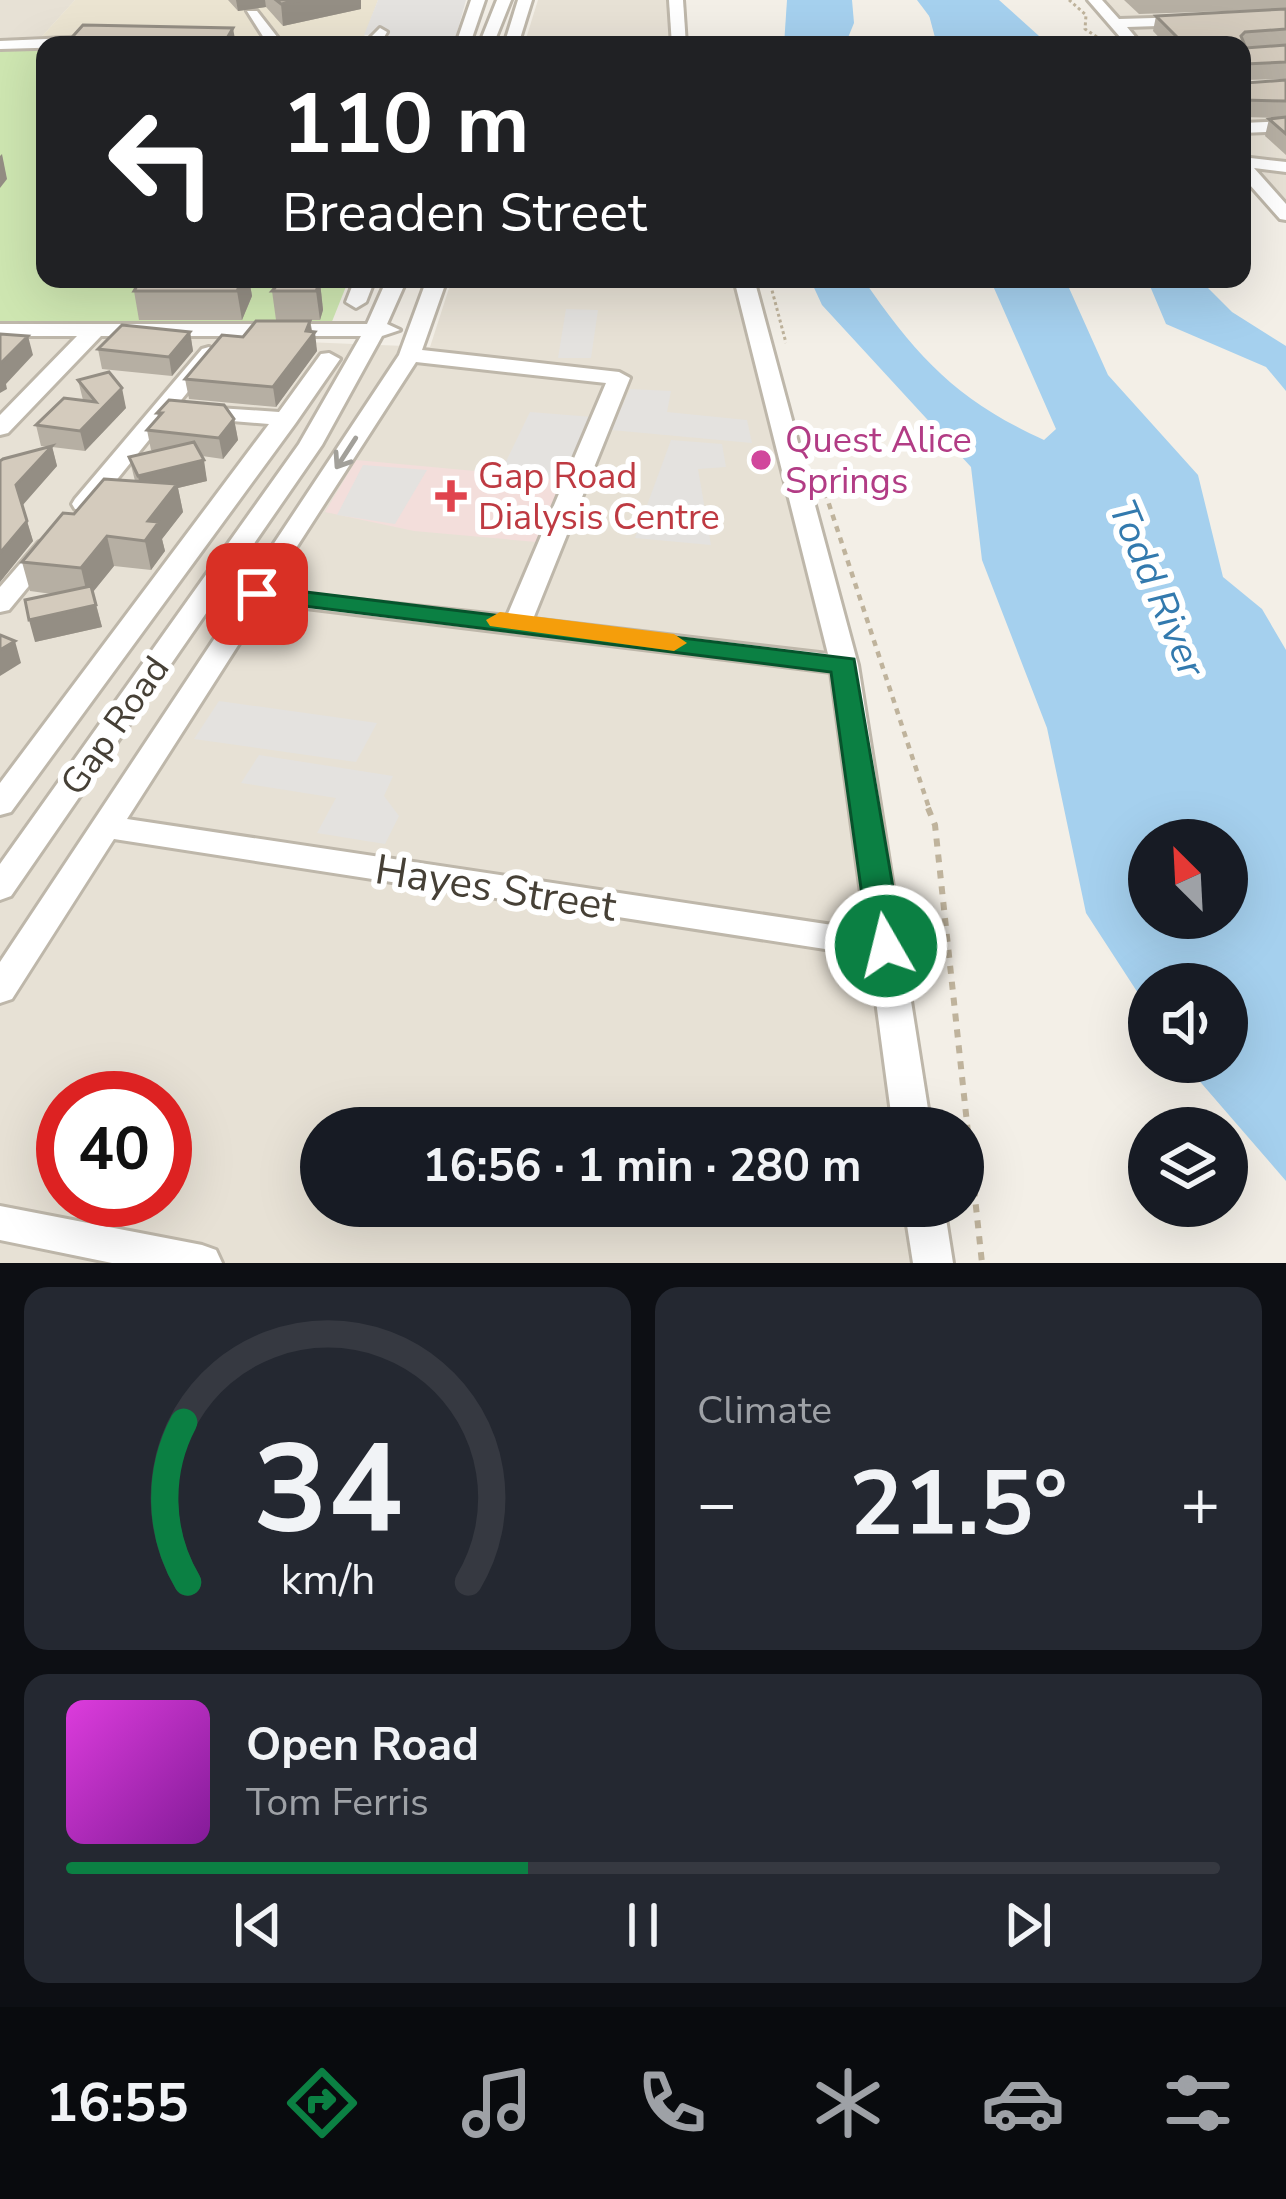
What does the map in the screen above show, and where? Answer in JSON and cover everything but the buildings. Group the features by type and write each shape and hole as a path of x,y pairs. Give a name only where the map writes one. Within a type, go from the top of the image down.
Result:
{"street":[{"path":"477,36 504,0"},
{"path":"514,36 525,0"},
{"path":"676,0 678,36"},
{"path":"1095,0 1127,36"},
{"path":"252,14 269,36"},
{"path":"1116,23 1208,20"},
{"path":"0,45 36,45"},
{"path":"1251,128 1286,126"},
{"path":"1251,165 1286,167"},
{"path":"1251,174 1286,215"},
{"path":"356,302 361,288"},
{"name":"Gap Road","path":"381,334 394,288"},
{"name":"Gap Road","path":"0,888 307,450 356,396 403,288"},
{"path":"237,549 279,557 410,356 434,288"},
{"path":"746,288 844,665 909,1107"},
{"path":"0,330 381,334"},
{"path":"0,428 95,330"},
{"path":"0,604 227,332"},
{"path":"410,356 619,378 518,622"},
{"path":"0,805 328,359"},
{"path":"165,408 274,436 307,450"},
{"path":"0,990 257,594 844,665"},
{"path":"158,662 209,668"},
{"name":"Hayes Street","path":"106,827 886,946"},
{"path":"0,1223 202,1263"},
{"path":"927,1227 933,1263"}],"path":[{"path":"1069,0 1086,15 1084,29 1095,36"},
{"path":"771,288 786,346"},
{"path":"824,489 855,566 909,761 935,825 982,1263"}],"shaded area":[{"path":"0,0 75,0 42,36 36,36 34,45 0,45"},
{"path":"75,0 378,0 364,36 42,36"},
{"path":"378,0 466,0 456,36 364,35"},
{"path":"538,0 676,0 678,36 527,36"},
{"path":"1095,0 1286,0 1286,215 1251,176 1251,36 1127,36"},
{"path":"449,288 746,288 844,665 909,1107 300,1107 300,1227 927,1227 933,1263 0,1263 0,330 430,347"},
{"path":"566,309 598,310 591,358 558,358"},
{"path":"630,389 671,391 667,412 747,420 752,443 611,430"},
{"path":"530,412 593,417 566,481 500,474"},
{"path":"671,440 722,444 726,467 698,469 711,545 635,538"},
{"name":"Gap Road Dialysis Centre","path":"356,460 574,480 548,543 414,531 325,512"},
{"path":"363,465 427,470 395,524 337,515"},
{"path":"219,701 377,723 356,762 194,739"},
{"path":"259,755 393,776 384,796 399,816 385,844 317,833 336,798 241,783"}],"green space":[{"path":"0,45 36,45 36,288 345,288 331,324 227,332 0,330"}],"water":[{"path":"787,0 852,0 854,23 849,36 785,36"},
{"path":"917,0 999,0 1039,36 944,36"},
{"path":"814,288 870,288 941,374 986,409 1044,440 1056,429 994,288 1069,288 1108,375 1198,475 1223,577 1262,609 1286,650 1286,1181 1248,1137 1248,1107 1222,1107 1201,1083 1248,1083 1248,963 1128,963 1128,978 1086,913 1047,728 982,560 971,467 822,305"},
{"path":"1151,288 1208,288 1232,312 1286,346 1286,391 1266,367 1166,324"}],"waterway":[{"name":"Todd River","path":"936,0 946,36"}],"slow traffic":[{"path":"500,620 674,643"}],"place":[{"name":"Quest Alice Springs","path":"761,460"},
{"name":"Gap Road Dialysis Centre","path":"451,496"}],"route":[{"path":"257,594 844,665 886,946"}]}
